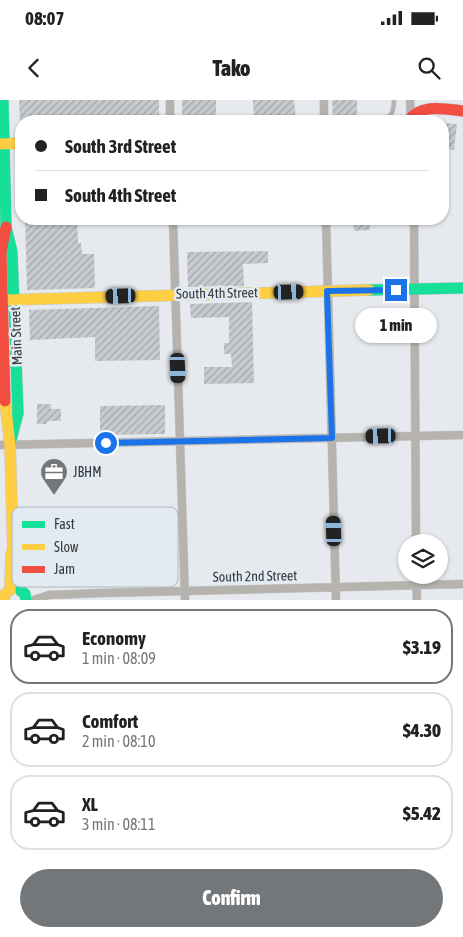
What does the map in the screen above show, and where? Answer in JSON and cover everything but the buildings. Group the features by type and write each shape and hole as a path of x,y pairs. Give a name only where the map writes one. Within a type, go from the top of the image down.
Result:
{"main road":[{"name":"Main Street","path":"3,100 2,143 6,227 12,252 18,413 5,445"},
{"path":"418,115 431,107 463,110"},
{"path":"2,143 15,143"},
{"name":"Main Street","path":"6,227 0,252 5,445 12,536"},
{"name":"South 4th Street","path":"1,300 463,288"}],"street":[{"path":"170,100 170,115"},
{"path":"324,100 324,115"},
{"path":"410,100 410,115"},
{"path":"173,225 185,600"},
{"path":"326,225 336,600"},
{"path":"414,225 416,534"},
{"path":"5,445 463,435"},
{"name":"South 2nd Street","path":"16,595 463,584"},
{"path":"416,585 417,600"}],"lane":[{"path":"391,115 394,110 394,100"}],"traffic: fast":[{"path":"3,100 6,227 12,252 18,413 11,440"},
{"path":"369,290 463,288"},
{"path":"21,587 26,600"}],"traffic: slow":[{"path":"0,144 15,143"},
{"path":"5,300 369,290"},
{"path":"5,401 10,445 12,514"},
{"path":"4,600 5,594 10,590 12,552"}],"traffic: jam":[{"path":"413,115 433,108 463,111"},
{"path":"5,401 1,252 6,227"}],"place":[{"name":"JBHM","path":"54,496"}],"route":[{"path":"106,443 332,438 327,291 396,290"}]}
